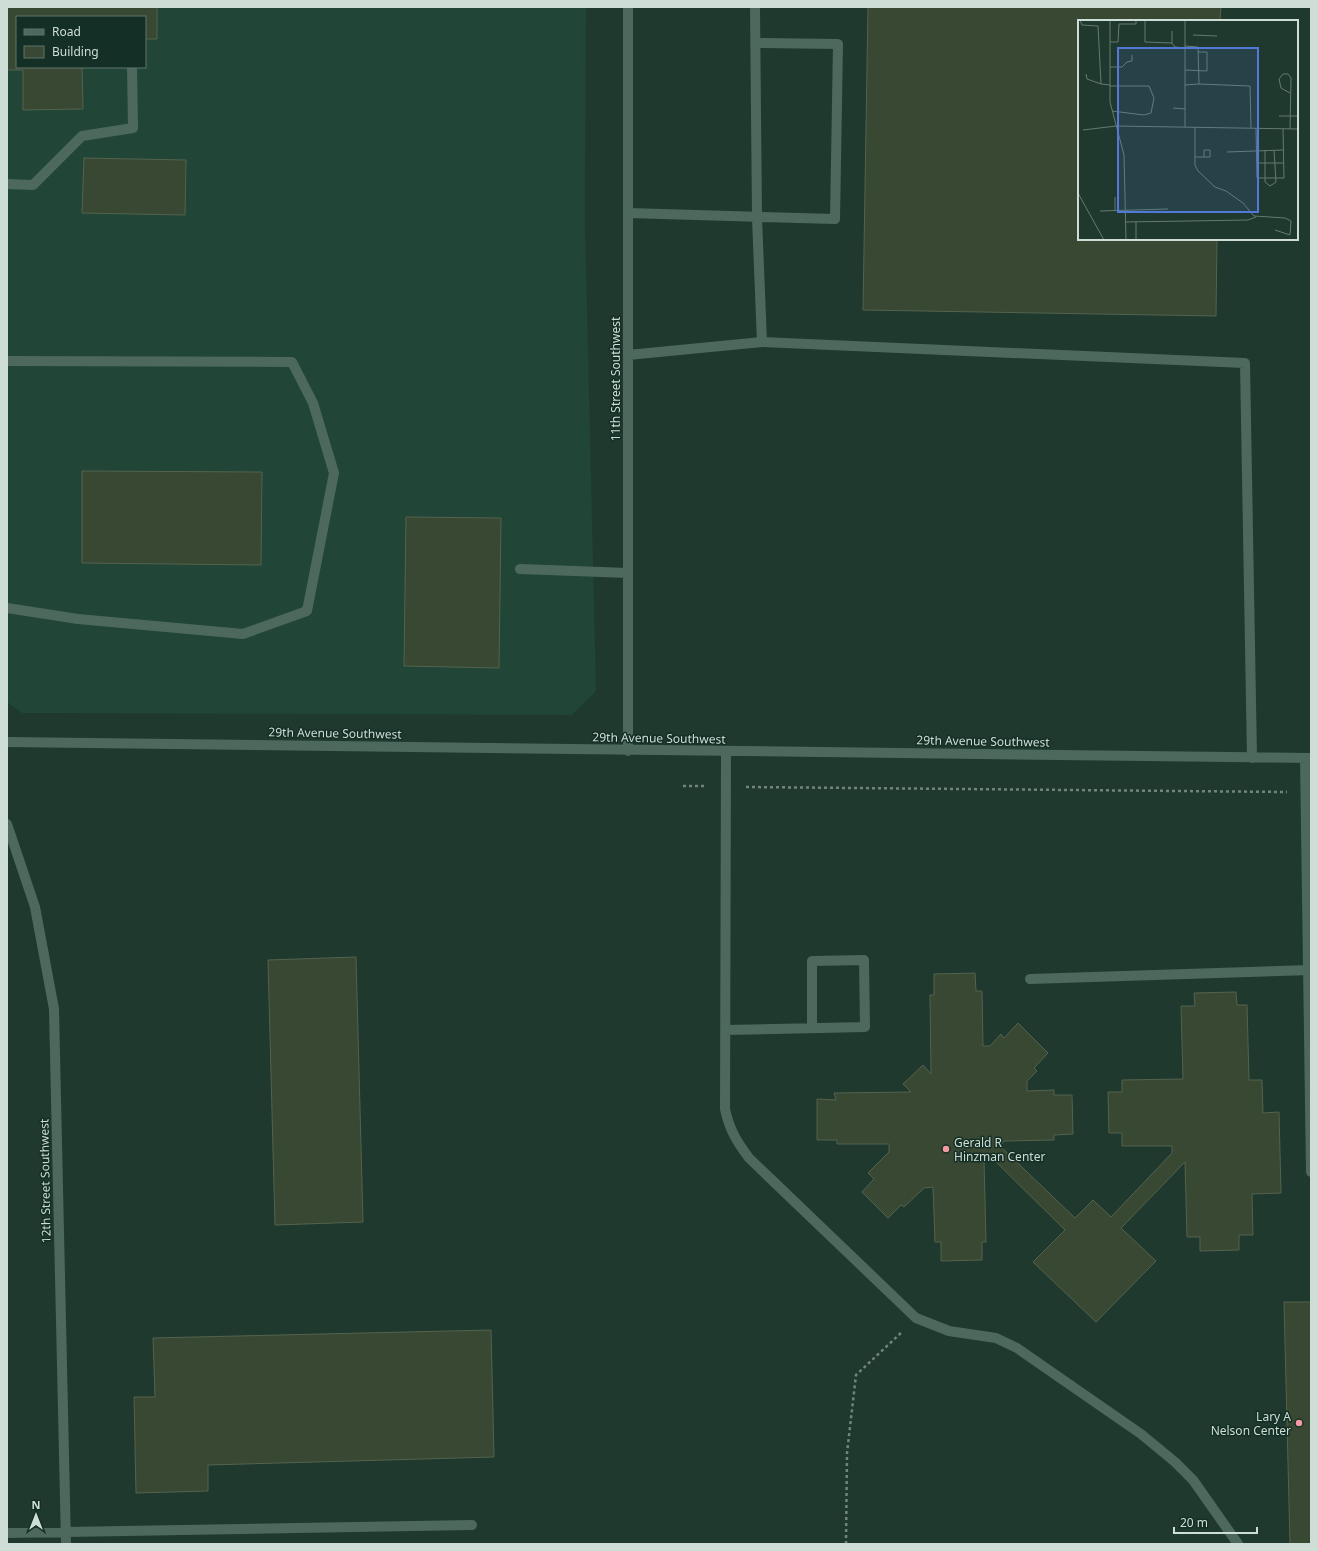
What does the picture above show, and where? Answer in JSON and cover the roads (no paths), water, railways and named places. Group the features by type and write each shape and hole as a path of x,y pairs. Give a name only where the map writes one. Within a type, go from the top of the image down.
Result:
{"street":[{"name":"11th Street Southwest","path":"628,7 628,751"},
{"path":"755,7 757,218 762,342"},
{"path":"628,213 757,218 835,219 838,44 756,43"},
{"path":"7,184 33,185 82,136 133,128 132,68"},
{"path":"628,355 762,342 1246,363 1252,758"},
{"path":"7,361 292,362 314,403 334,473 307,611 243,634 78,619 7,608"},
{"path":"520,569 628,573"},
{"name":"29th Avenue Southwest","path":"7,742 628,751 1308,758"},
{"path":"726,752 725,1109 728,1125 737,1142 750,1158 916,1318 949,1331 996,1338 1017,1348 1141,1434 1175,1462 1193,1480 1238,1544"},
{"path":"1308,758 1305,792 1310,970 1311,1172"},
{"name":"12th Street Southwest","path":"7,824 35,907 54,1010 66,1544"},
{"path":"726,1030 864,1027 864,960 812,962 812,1028"},
{"path":"1030,978 1310,970"},
{"path":"7,1533 472,1525"}],"place":[{"name":"Gerald R Hinzman Center","path":"946,1149"},
{"name":"Lary A Nelson Center","path":"1299,1423"}]}
